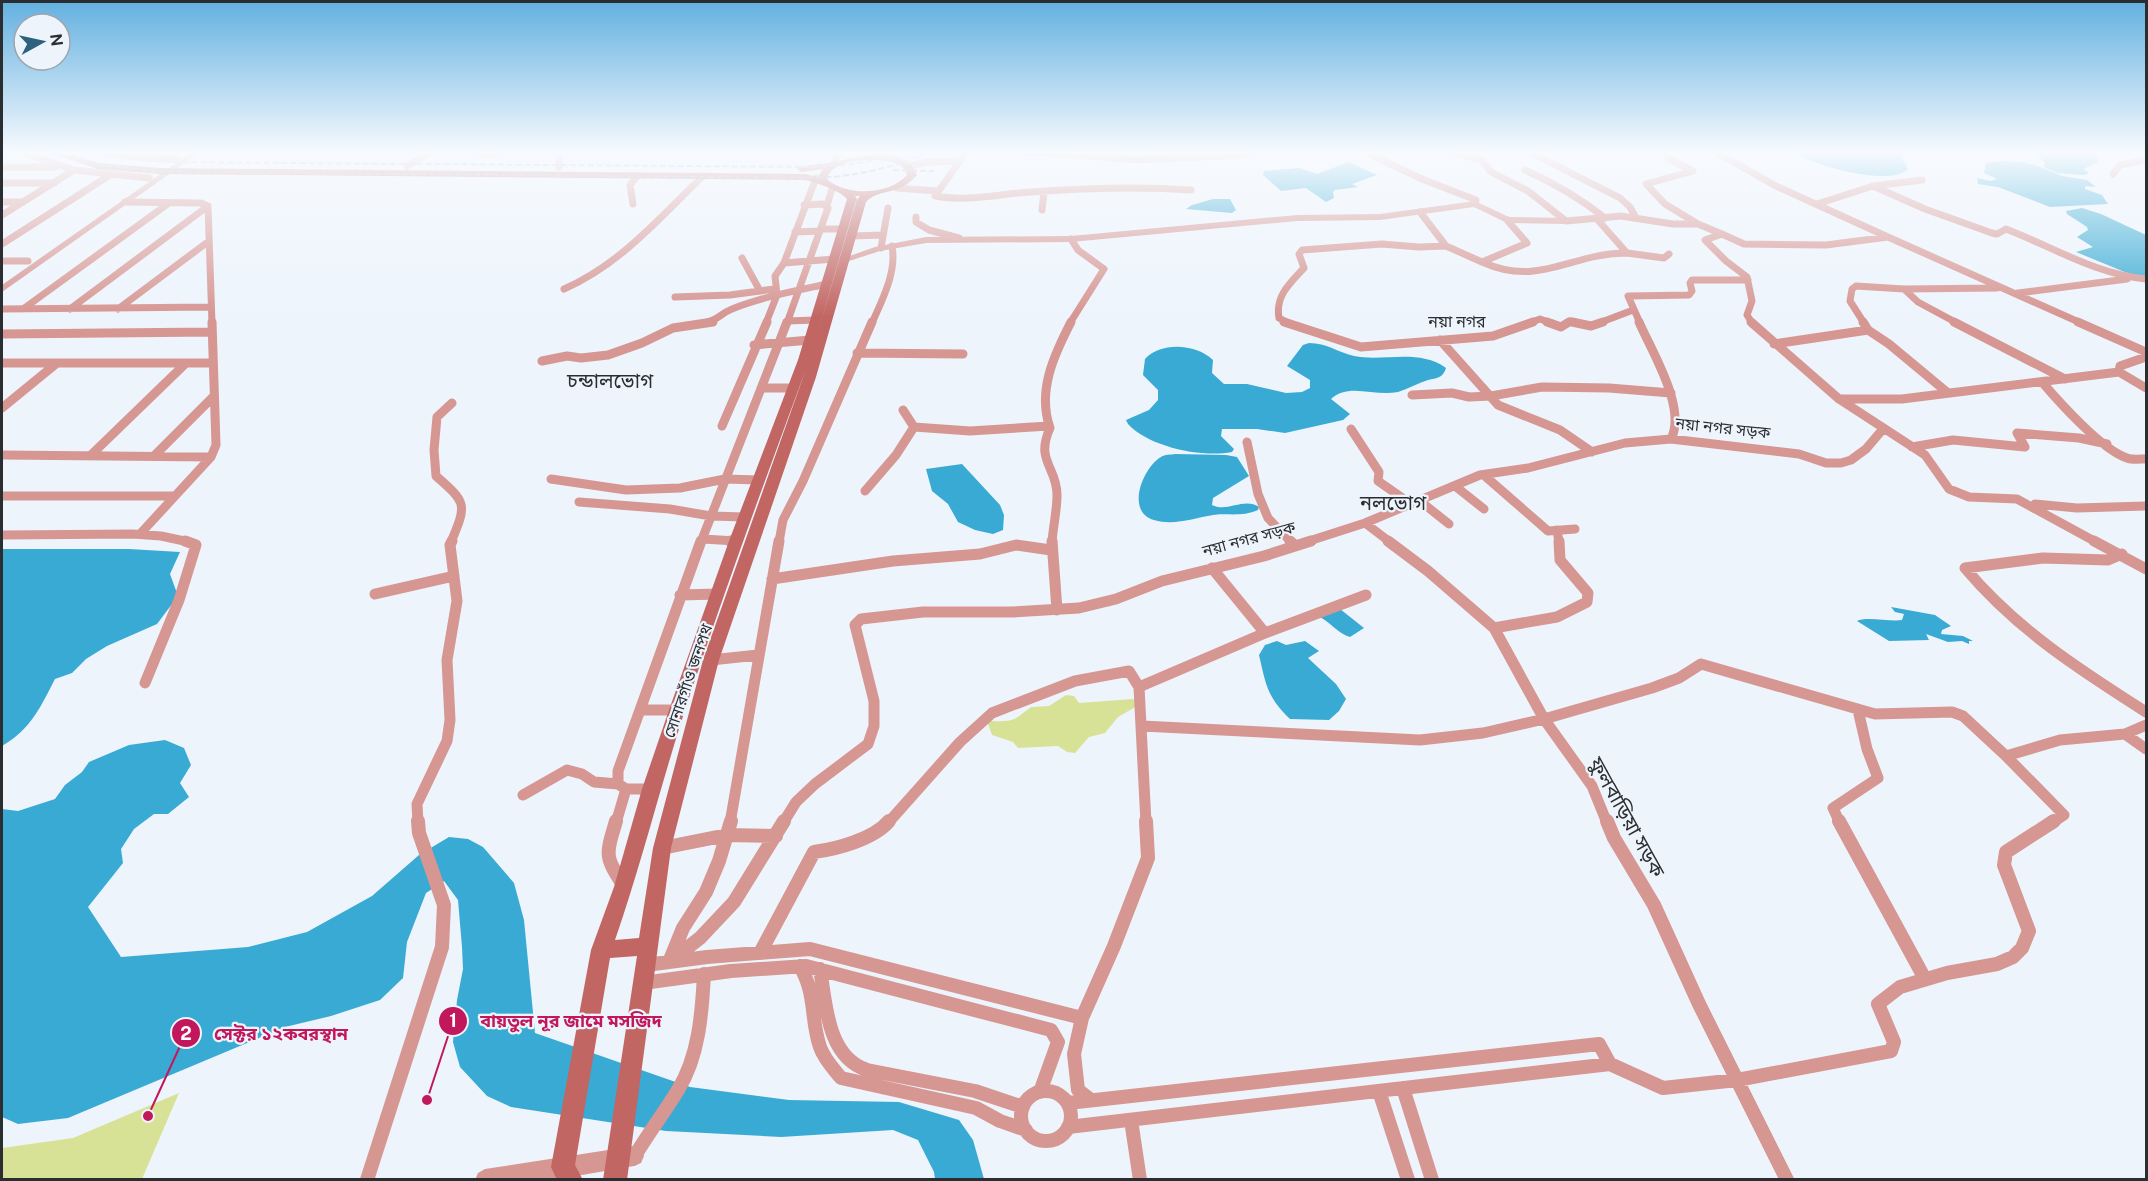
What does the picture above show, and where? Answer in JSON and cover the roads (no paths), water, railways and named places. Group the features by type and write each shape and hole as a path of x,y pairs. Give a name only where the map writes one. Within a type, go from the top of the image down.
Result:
{"main road":[{"name":"সোনারগাঁও জনপথ","path":"621,1168 621,1136 662,848 711,660 810,377 840,259 851,206"},
{"name":"সোনারগাঁও জনপথ","path":"846,229 858,206"},
{"name":"সোনারগাঁও জনপথ","path":"567,1173 567,1140 601,950 624,887 651,789 677,710 745,517 794,388 816,320 833,284"},
{"path":"601,950 646,964"}],"street":[{"path":"2,215 16,206"},
{"path":"2,243 61,206"},
{"path":"2,279 108,206"},
{"path":"2,289 119,206"},
{"path":"23,309 165,206"},
{"path":"2,496 175,496 211,457 216,445 208,206"},
{"path":"70,309 208,206"},
{"path":"564,289 578,285 626,250 672,206"},
{"path":"722,426 775,292 775,276 784,262 804,206"},
{"path":"624,887 608,862 608,849 622,786 618,771 680,595 800,289 822,227 827,206"},
{"path":"784,262 840,259 916,241 959,238 1071,239 1296,218 1380,217 1460,206"},
{"path":"1480,206 1507,219 1566,221 1636,218 1673,224 1698,224"},
{"path":"1547,206 1566,221"},
{"path":"1588,206 1605,218"},
{"path":"1629,206 1635,213 1636,218"},
{"path":"1668,206 1698,224 1744,244 1826,244 1888,237"},
{"path":"1822,206 2146,352"},
{"path":"1917,206 1992,233 1997,234 2006,230 2032,238 2127,279"},
{"path":"669,962 683,928 706,892 720,861 735,805 758,655 783,520 803,481 886,288 894,256 886,247 884,235 888,208"},
{"path":"1420,212 1446,246"},
{"path":"916,217 916,222 929,230 959,238"},
{"path":"1596,218 1627,253"},
{"path":"1482,262 1527,243 1507,219"},
{"path":"796,229 822,227 884,235"},
{"path":"1722,234 1705,240 1748,280 1752,301 1747,315 1754,326 1839,399 1924,455 1949,489 1969,497 2018,499 2146,569"},
{"path":"1057,610 1051,550 1057,493 1044,454 1044,441 1049,426 1044,410 1046,380 1067,328 1095,279 1104,269 1100,264 1077,251 1071,239"},
{"path":"118,309 209,241"},
{"path":"1634,310 1591,326 1570,321 1561,327 1540,319 1493,336 1361,346 1285,322 1279,318 1277,310 1279,299 1304,268 1299,254 1302,250 1382,243 1419,247 1446,246 1497,270 1522,274 1557,268 1601,254 1627,253 1665,258 1669,254"},
{"path":"742,258 760,291"},
{"path":"2,261 28,261"},
{"path":"2016,293 2127,279 2146,279"},
{"path":"1671,440 1676,429 1671,393 1628,296 1689,296 1692,291 1690,283 1692,280 1748,280"},
{"path":"675,297 775,292 833,284"},
{"path":"1948,393 1889,344 1868,330 1850,301 1852,290 1856,286 1904,289 2003,288"},
{"path":"1904,289 1918,302 2065,379"},
{"path":"542,361 567,356 581,358 608,355 642,344 673,328 719,320 729,310 775,292"},
{"path":"2,309 211,307"},
{"path":"787,321 816,320"},
{"path":"1774,344 1868,330"},
{"path":"2,334 212,332"},
{"path":"754,345 810,340"},
{"path":"1440,340 1498,405 1560,430 1592,452"},
{"path":"857,353 963,354"},
{"path":"2120,372 2120,366 2146,357"},
{"path":"2,363 213,363"},
{"path":"2,408 57,363"},
{"path":"90,456 185,364"},
{"path":"1839,399 1885,401 2120,372 2146,388"},
{"path":"2042,382 2066,411 2107,444 2128,459 2146,459"},
{"path":"1412,395 1452,393 1469,397 1491,396 1542,387 1609,388 1671,393"},
{"path":"761,388 794,388"},
{"path":"154,456 214,396"},
{"path":"367,1179 442,947 444,905 419,833 417,804 447,741 450,720 446,676 457,601 450,545 462,517 462,505 458,495 436,476 434,450 437,417 452,403"},
{"path":"903,410 914,427"},
{"path":"914,427 970,431 1049,426"},
{"path":"865,491 896,455 914,427"},
{"path":"1351,429 1379,472 1378,481 1449,524"},
{"name":"নয়া নগর সড়ক","path":"669,962 700,938 734,902 796,802 815,784 868,744 874,726 874,701 855,625 861,619 923,612 1079,608 1116,599 1162,581 1264,556 1365,523 1480,475 1528,468 1625,443 1671,440 1799,454 1826,463 1841,463 1851,460 1866,449 1883,429"},
{"path":"1912,447 1953,440 2025,447 2017,433 2079,438 2107,444"},
{"path":"1247,442 1258,494 1268,518 1295,546"},
{"path":"2,455 211,457"},
{"path":"1486,477 1548,531 1575,529"},
{"path":"551,479 626,490 680,488 725,479 759,480"},
{"path":"1455,486 1484,509"},
{"path":"13,496 175,496 140,534"},
{"path":"579,502 670,509 711,516 745,517"},
{"path":"2026,503 2075,509 2146,506"},
{"name":"ফুলবাড়িয়া সড়ক","path":"1365,523 1428,571 1494,628 1544,719 1592,786 1614,838 1654,905 1699,1004 1787,1179"},
{"path":"1494,628 1557,616 1587,602 1587,593 1560,560 1561,551 1557,530"},
{"path":"2,535 140,534 170,537 195,545 176,609 145,683"},
{"path":"702,539 736,542"},
{"path":"771,579 893,561 980,554 1017,545 1051,550"},
{"path":"2122,554 2108,560 2043,558 1965,568 1977,584 2006,612 2047,645 2146,712"},
{"path":"1212,568 1264,633"},
{"path":"375,594 453,576"},
{"path":"680,595 718,594"},
{"path":"1139,687 1264,633 1366,595"},
{"path":"711,660 758,655"},
{"path":"1068,1127 1610,1064 1663,1088 1737,1080 1891,1051 1894,1042 1878,1004 1900,987 1997,963 2013,957 2022,948 2029,931 2004,866 2006,852 2064,816 2006,756 1963,716 1952,712 1875,714 1701,664 1679,678 1652,688 1544,719 1483,733 1420,740 1142,726"},
{"path":"760,953 814,852 836,849 883,828 960,742 992,713 1075,681 1129,670 1139,687 1148,858 1114,946 1082,1018 1074,1054 1078,1090 1090,1100"},
{"path":"640,710 677,710"},
{"path":"1858,710 1867,749 1878,778 1833,808 1850,845 1925,980"},
{"path":"2006,756 2060,740 2125,734 2146,725"},
{"path":"2125,734 2146,749"},
{"path":"523,795 567,770 582,774 594,782 651,789"},
{"path":"662,848 727,835 776,836"},
{"path":"646,964 810,949 1082,1018"},
{"path":"646,964 705,974 800,966 820,969 1051,1030 1058,1042 1040,1092"},
{"path":"800,966 809,978 816,1040 828,1066 841,1078 976,1108 1026,1130 1032,1136 1048,1141 1063,1134 1068,1127 1071,1111 1068,1103 1056,1093 1040,1092 1027,1100 1022,1115 1026,1130"},
{"path":"820,969 829,1020 843,1054 851,1064 867,1070 975,1091 1023,1107"},
{"path":"484,1179 621,1168 680,1089 688,1070 701,1022 705,974"},
{"path":"1068,1103 1599,1044 1610,1064"},
{"path":"1403,1088 1432,1179"},
{"path":"1379,1091 1408,1179"},
{"path":"1131,1120 1140,1179"}],"water":[{"path":"1190,206 1234,206 1236,210 1232,213 1186,209"},
{"path":"2082,208 2101,214 2146,235 2146,278 2132,275 2076,252 2093,247 2077,237 2088,230 2087,227 2066,211"},
{"path":"1321,344 1354,356 1424,359 1446,368 1439,377 1398,392 1346,391 1338,394 1331,399 1350,414 1343,420 1285,433 1257,429 1222,429 1221,436 1234,449 1232,452 1191,452 1162,445 1137,432 1126,420 1149,410 1158,400 1158,390 1143,375 1145,359 1160,349 1189,348 1206,355 1213,360 1212,373 1224,384 1247,384 1286,393 1302,392 1310,388 1310,380 1287,366 1303,345"},
{"path":"1175,454 1237,457 1249,476 1213,498 1212,505 1224,507 1253,504 1259,507 1258,510 1176,522 1161,522 1145,515 1140,508 1139,499 1143,479 1154,462 1163,456"},
{"path":"962,464 1000,505 1004,515 1003,530 993,534 975,530 958,522 948,504 932,491 926,469"},
{"path":"2,549 129,549 180,552 170,574 178,596 157,624 107,646 86,659 72,673 55,679 28,725 2,746"},
{"path":"1891,607 1935,615 1951,626 1942,630 1941,634 1963,636 1973,641 1969,641 1969,644 1962,641 1948,642 1926,634 1929,640 1889,641 1857,621 1902,620 1904,614 1895,612"},
{"path":"1340,609 1364,628 1350,637 1320,617"},
{"path":"1277,641 1286,645 1305,641 1319,651 1308,658 1336,684 1346,699 1339,711 1329,720 1290,719 1276,704 1266,683 1259,655 1265,645"},
{"path":"165,740 184,748 191,765 180,783 189,797 168,814 154,814 134,829 121,849 123,863 88,907 121,957 248,947 307,932 372,896 419,855 449,837 468,839 483,847 514,883 524,920 535,1033 690,1087 789,1100 899,1102 959,1120 973,1140 984,1179 935,1179 934,1172 918,1140 893,1130 781,1137 666,1131 511,1107 487,1096 460,1067 453,1042 463,969 462,947 458,900 444,881 426,893 407,942 403,978 380,1000 331,1016 285,1027 68,1118 18,1124 2,1117 2,809 18,811 55,799 65,785 82,772 89,762 129,745"}],"place":[{"name":"বায়তুল নূর জামে মসজিদ","path":"427,1100"},
{"name":"সেক্টর ১২কবরস্থান","path":"148,1116"}],"district":[{"name":"নয়া নগর","path":"1457,321"},
{"name":"চন্ডালভোগ","path":"610,381"},
{"name":"নলভোগ","path":"1393,503"}]}
